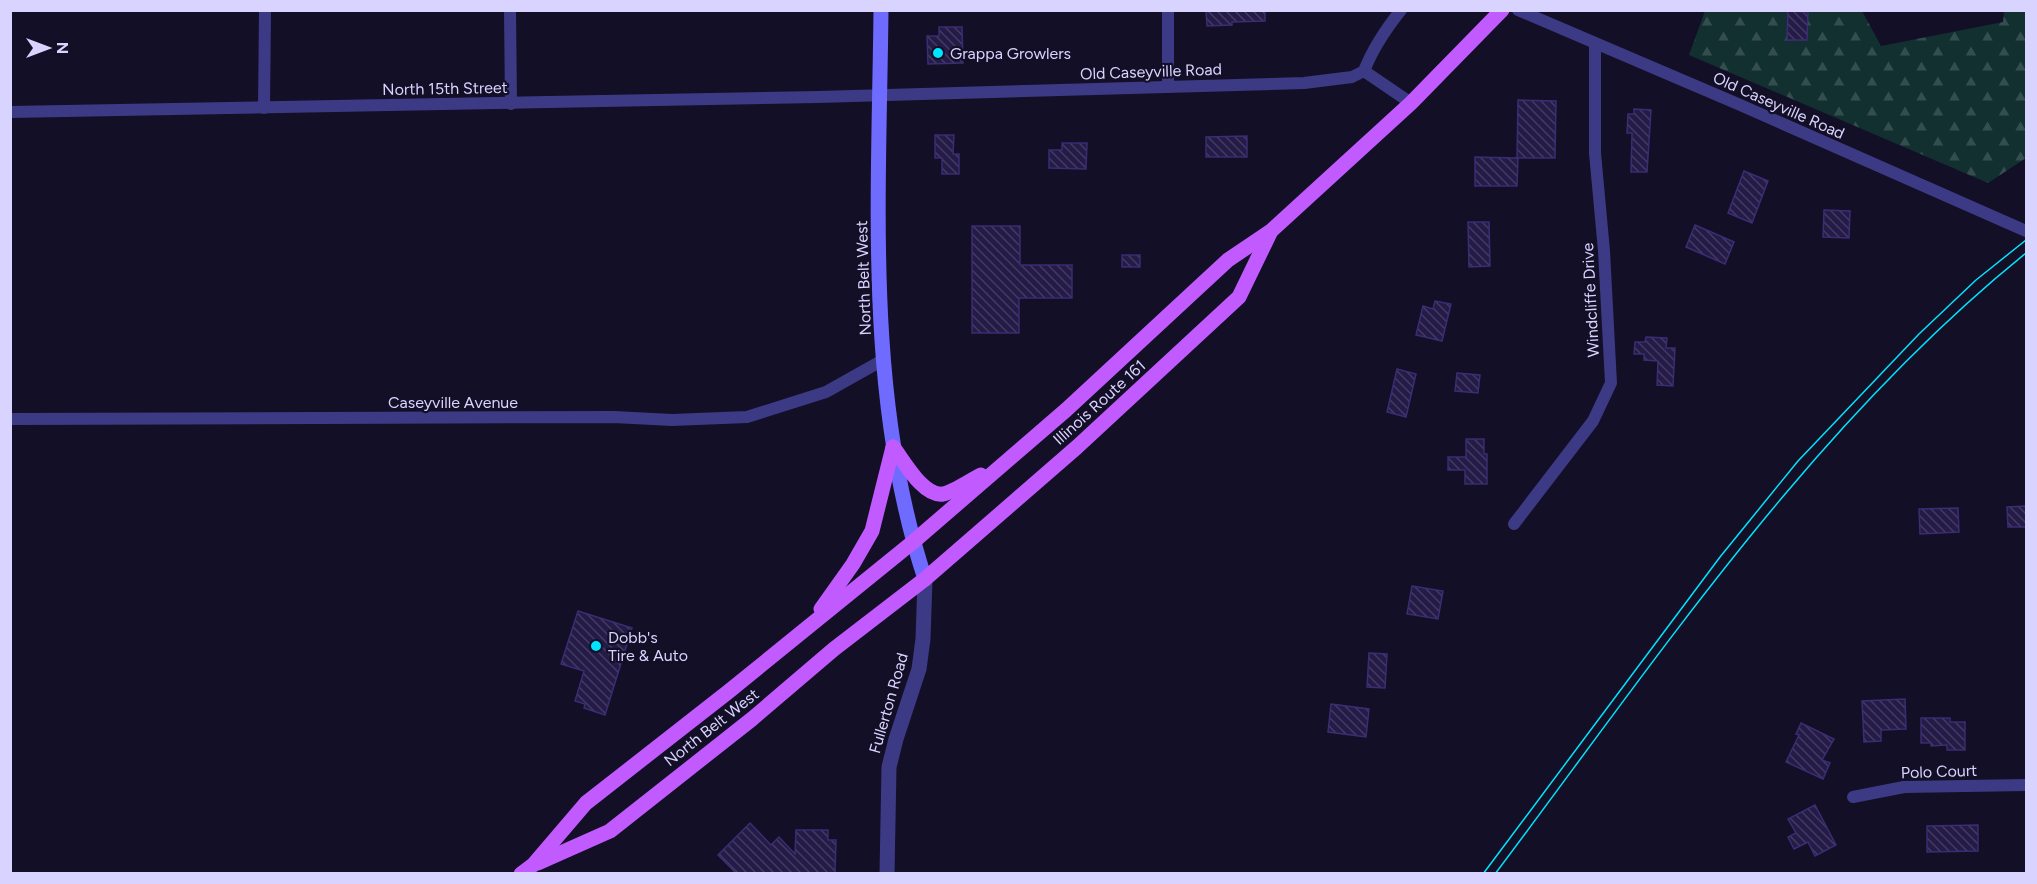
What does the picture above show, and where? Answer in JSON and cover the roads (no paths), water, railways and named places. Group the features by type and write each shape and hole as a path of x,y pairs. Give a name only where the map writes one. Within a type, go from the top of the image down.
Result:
{"main road":[{"name":"North Belt West","path":"527,869 610,831 752,719 834,649 925,579 913,542 896,465 883,360 879,240 881,10"},
{"name":"Illinois Route 161","path":"913,542 1066,410 1228,260 1271,231 1411,103 1502,10"},
{"name":"Illinois Route 161","path":"925,579 1077,447 1239,297 1271,231"},
{"path":"894,447 928,492 943,494 1002,465"},
{"path":"810,624 853,564 872,531 894,447"},
{"name":"North Belt West","path":"527,869 586,803 913,542"}],"street":[{"path":"264,108 265,10"},
{"path":"510,10 511,104"},
{"path":"1168,10 1168,87"},
{"path":"1401,10 1384,30 1364,71 1411,103"},
{"name":"Old Caseyville Road","path":"1518,10 2026,231"},
{"name":"Windcliffe Drive","path":"1514,524 1593,421 1611,383 1604,251 1595,153 1595,44"},
{"name":"Old Caseyville Road","path":"880,96 1304,83 1352,77 1364,71"},
{"name":"North 15th Street","path":"10,112 880,96"},
{"name":"Caseyville Avenue","path":"10,419 614,417 672,420 747,417 826,392 883,360"},
{"name":"Fullerton Road","path":"887,873 890,767 896,739 919,669 923,639 925,579"},
{"name":"Polo Court","path":"1853,797 1904,787 2026,785"}],"tram line":[{"path":"1483,874 1720,557 1798,461 1919,334 1976,280 2026,240"},
{"path":"1495,874 1679,627 1742,546 1808,468 1876,392 1949,320 2026,253"}],"place":[{"name":"Grappa Growlers","path":"938,53"},
{"name":"Dobb's Tire & Auto","path":"596,646"}]}
